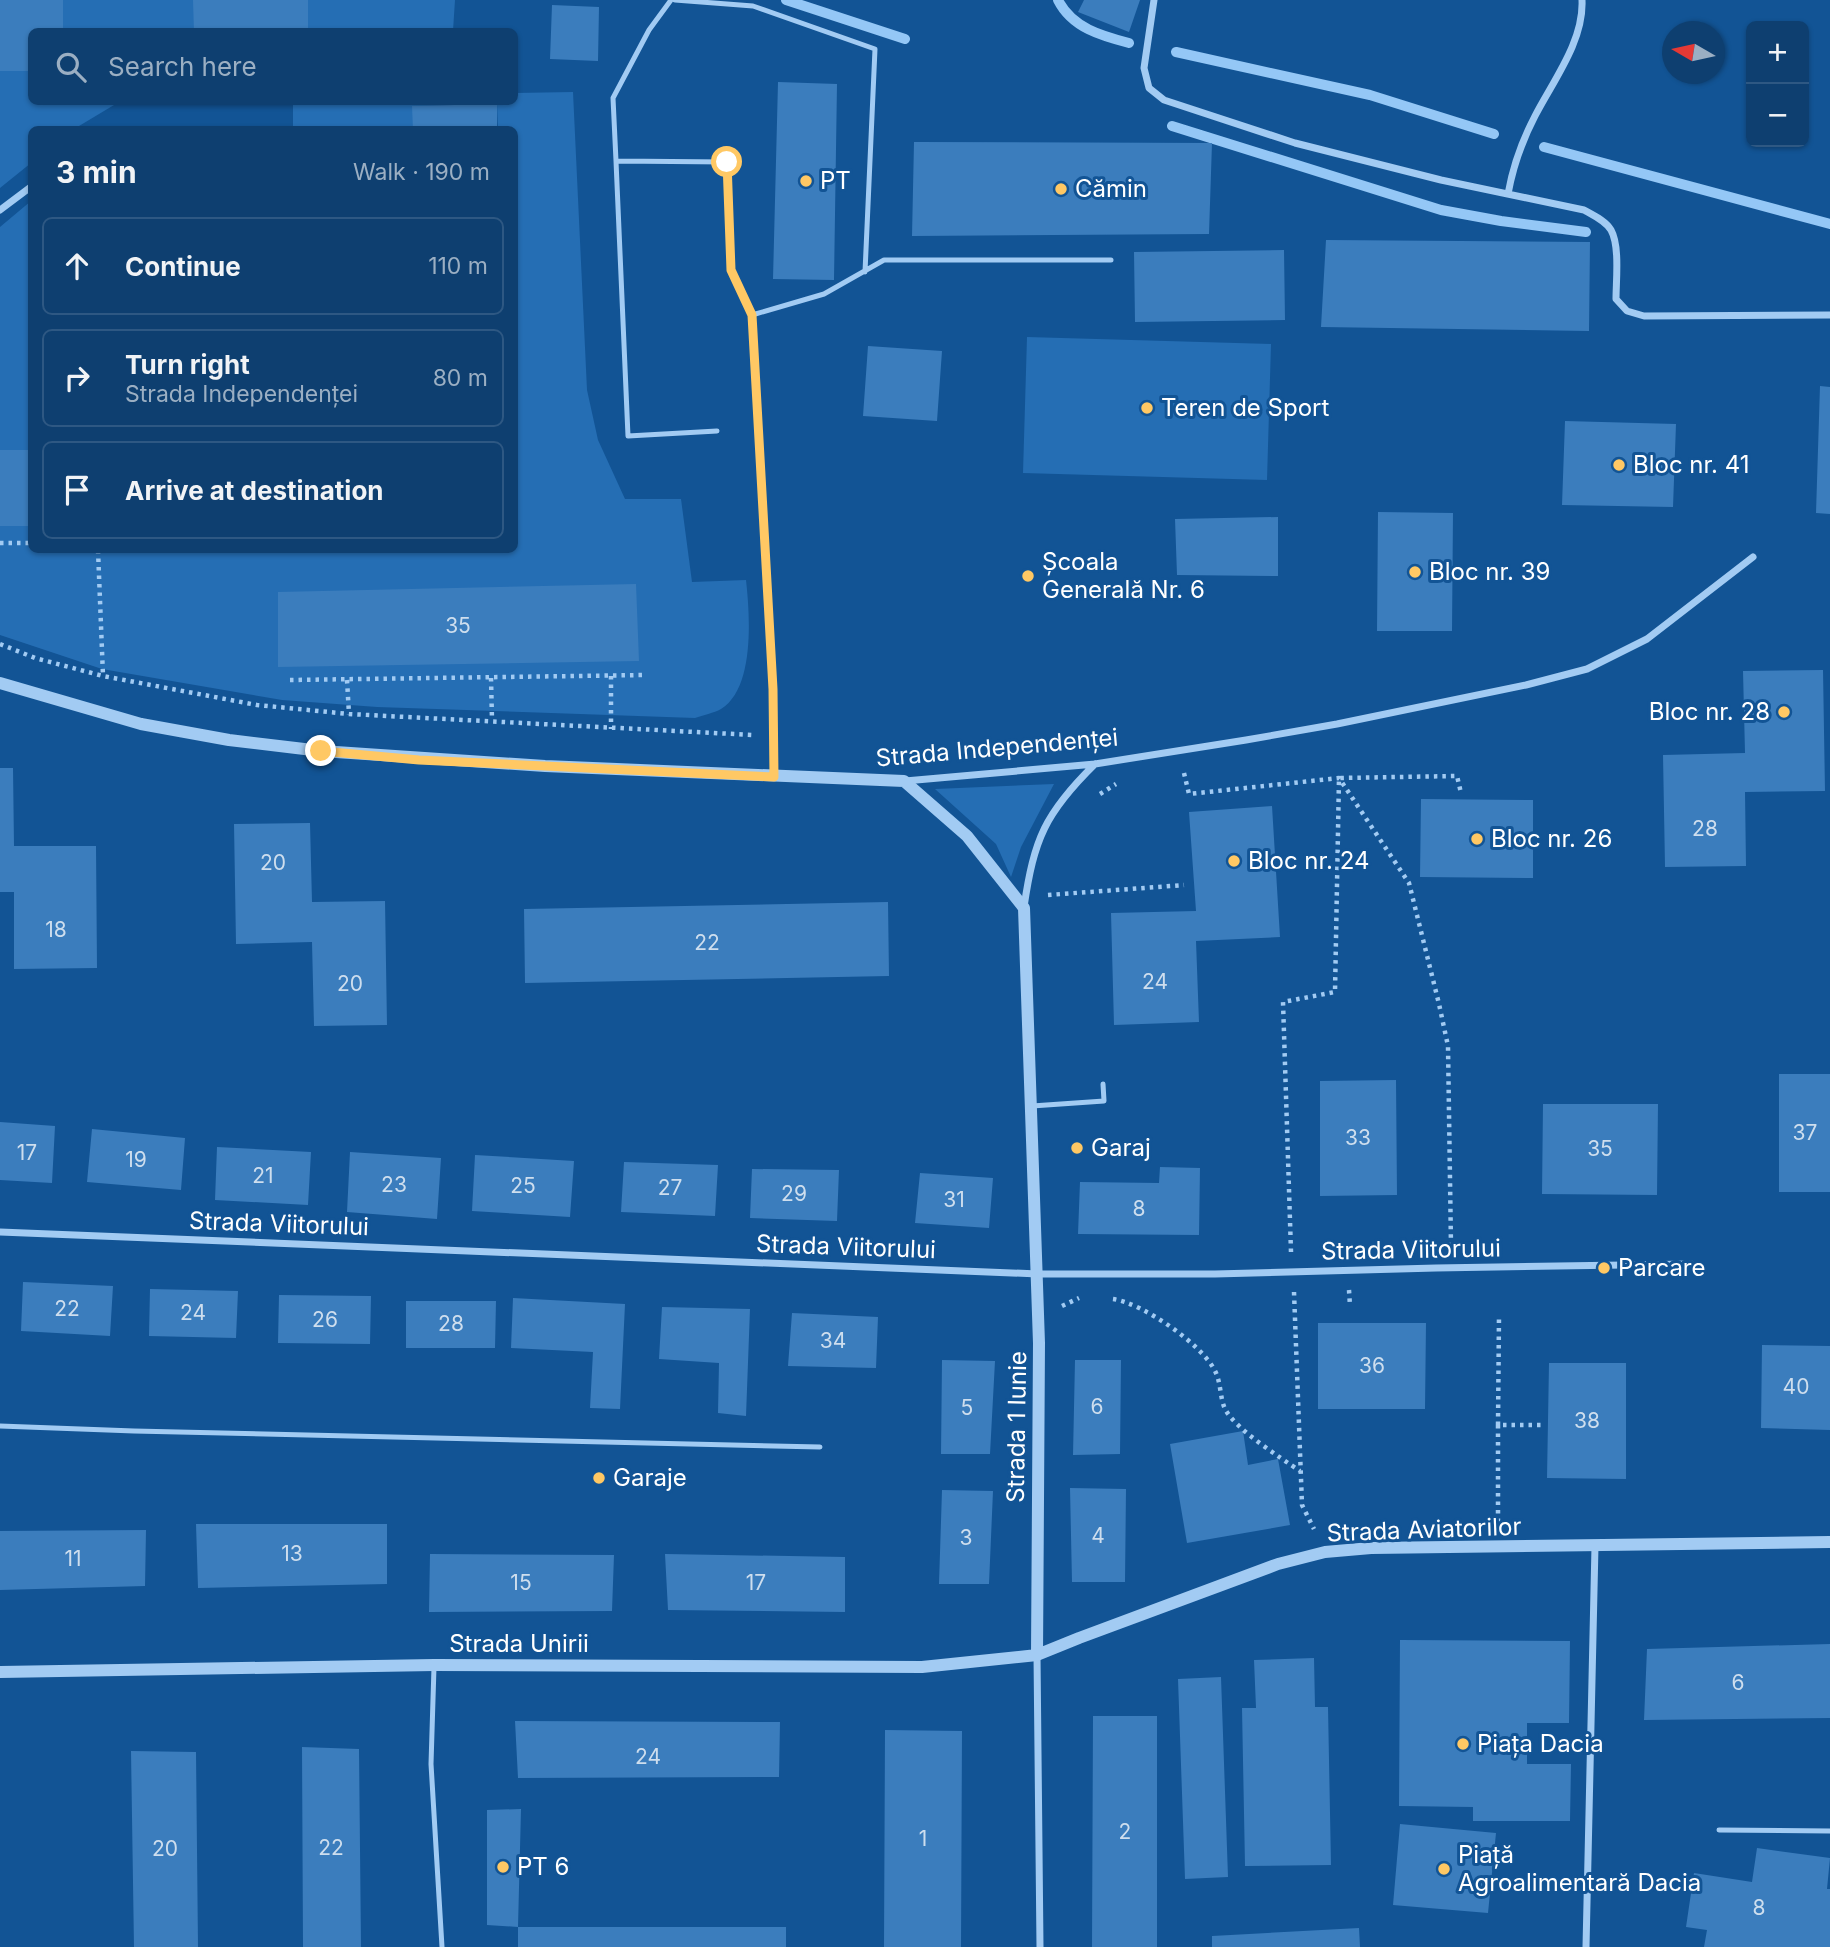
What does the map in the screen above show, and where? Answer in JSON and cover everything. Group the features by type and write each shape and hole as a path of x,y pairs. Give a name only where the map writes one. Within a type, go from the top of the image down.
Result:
{"street":[{"path":"1154,0 1144,68 1149,88 1164,100 1295,143 1441,180 1584,210 1600,219 1612,231 1616,257 1616,299 1627,311 1644,316 1830,315"},
{"path":"1508,194 1514,161 1533,118 1568,54 1582,14 1581,0"},
{"path":"0,210 28,189"},
{"name":"Strada Independenței","path":"0,683 141,724 229,740 321,751 419,760 904,781 1095,764 1337,724 1526,685 1587,669 1647,639 1753,557"},
{"name":"Strada 1 Iunie","path":"1040,1947 1037,1656 1038,1274 1024,908 1031,861 1045,826 1066,792 1095,764"},
{"path":"904,781 967,836 1024,908"},
{"name":"Strada Viitorului","path":"0,1232 1038,1274 1691,1264"},
{"name":"Strada Aviatorilor","path":"1037,1656 1278,1564 1325,1552 1371,1548 1830,1542"},
{"path":"1586,1947 1595,1546"},
{"name":"Strada Unirii","path":"0,1672 434,1665 922,1667 1037,1656"}],"lane":[{"path":"717,431 628,436 613,98 649,30 673,0 753,6 875,49 865,272"},
{"path":"616,161 727,162 731,270 752,315 773,689 774,777"},
{"path":"752,315 824,294 884,260 1111,260"},
{"path":"1032,1106 1104,1101 1103,1084"},
{"path":"0,1426 820,1447"},
{"path":"434,1665 431,1764 442,1947"},
{"path":"1719,1830 1830,1831"}],"path":[{"path":"0,543 28,543"},
{"path":"98,553 103,676"},
{"path":"0,644 35,658 103,676 257,705 349,714 773,736"},
{"path":"290,680 646,675"},
{"path":"611,676 611,729"},
{"path":"491,678 492,720"},
{"path":"347,680 349,714"},
{"path":"1179,749 1189,794 1339,778 1457,776 1461,793"},
{"path":"1339,778 1409,883 1448,1046 1451,1268"},
{"path":"1325,1552 1301,1504 1283,1002 1335,992 1339,778"},
{"path":"1098,796 1122,780"},
{"path":"1048,885 1045,896 1184,885"},
{"path":"1060,1307 1078,1298 1091,1298"},
{"path":"1103,1299 1116,1299 1158,1318 1202,1352 1216,1373 1226,1411 1255,1440 1300,1471"},
{"path":"1499,1315 1499,1547"},
{"path":"1498,1425 1544,1425"}],"shaded area":[{"path":"0,0 455,0 453,28 28,28 28,105 114,105 79,126 28,126 28,165 0,188"},
{"path":"573,92 587,390 598,440 625,499 681,499 692,582 746,580 748,650 740,685 732,699 721,709 695,718 377,707 282,700 102,669 0,635 0,227 28,204 28,553 518,553 518,126 498,126 497,105 518,105 518,93"},
{"path":"293,105 455,105 413,106 413,126 293,126"},
{"name":"Teren de Sport","path":"1027,337 1271,344 1267,480 1023,473"},
{"path":"1054,784 1021,847 1011,877 996,844 935,789"}],"building":[{"path":"0,0 63,0 63,28 28,28 28,71 0,71"},
{"path":"193,0 308,0 308,28 194,28"},
{"path":"1084,0 1140,0 1129,32 1078,12"},
{"path":"552,5 599,7 598,61 550,59"},
{"name":"PT","path":"778,82 837,84 834,280 773,279"},
{"path":"497,105 497,126 413,126 412,106"},
{"name":"Cămin","path":"914,142 1212,143 1209,234 912,236"},
{"path":"1326,240 1590,242 1589,331 1321,327"},
{"path":"1284,250 1285,320 1135,322 1134,252"},
{"path":"868,346 942,351 937,421 863,416"},
{"path":"1820,386 1830,387 1830,514 1816,513"},
{"name":"Bloc nr. 41","path":"1565,421 1676,424 1673,507 1562,505"},
{"path":"0,450 28,450 28,526 0,526"},
{"name":"Bloc nr. 39","path":"1378,512 1453,513 1452,631 1377,631"},
{"path":"1278,517 1278,576 1177,575 1175,519"},
{"path":"636,584 639,661 278,667 278,592"},
{"path":"1823,670 1825,791 1745,792 1746,866 1665,867 1663,755 1745,753 1743,671"},
{"path":"0,768 13,768 14,846 96,846 97,968 14,969 14,892 0,892"},
{"name":"Bloc nr. 26","path":"1421,799 1533,800 1533,878 1420,877"},
{"path":"1272,806 1280,937 1196,941 1199,1022 1114,1025 1111,913 1196,911 1189,812"},
{"path":"310,823 312,902 385,901 387,1025 314,1026 312,942 236,944 234,824"},
{"path":"888,902 889,976 525,983 524,909"},
{"path":"1779,1074 1830,1074 1830,1192 1779,1192"},
{"path":"1396,1080 1397,1195 1320,1196 1320,1081"},
{"path":"1543,1104 1658,1104 1657,1195 1542,1194"},
{"path":"0,1122 55,1126 52,1183 0,1180"},
{"path":"92,1129 185,1138 181,1190 87,1182"},
{"path":"217,1147 311,1152 308,1205 215,1200"},
{"path":"350,1152 441,1158 437,1219 347,1212"},
{"path":"475,1155 574,1161 570,1217 472,1211"},
{"path":"624,1162 718,1165 715,1216 621,1212"},
{"path":"1160,1167 1200,1168 1199,1235 1078,1234 1080,1182 1159,1183"},
{"path":"752,1169 839,1170 837,1221 750,1218"},
{"path":"920,1173 993,1178 989,1228 915,1223"},
{"path":"23,1282 113,1286 110,1336 21,1331"},
{"path":"150,1289 238,1291 236,1338 149,1336"},
{"path":"279,1295 371,1296 370,1344 278,1343"},
{"path":"513,1298 625,1304 620,1409 590,1408 593,1352 511,1348"},
{"path":"406,1301 496,1301 495,1348 406,1348"},
{"path":"662,1307 750,1309 746,1416 718,1413 719,1363 659,1359"},
{"path":"792,1313 878,1317 876,1368 788,1366"},
{"path":"1318,1323 1426,1323 1425,1409 1318,1409"},
{"path":"1762,1345 1830,1346 1830,1430 1761,1428"},
{"path":"942,1360 995,1361 990,1454 941,1454"},
{"path":"1075,1360 1121,1360 1120,1454 1073,1455"},
{"path":"1549,1363 1626,1363 1626,1479 1547,1478"},
{"path":"1243,1431 1248,1465 1278,1459 1290,1525 1187,1543 1170,1444"},
{"path":"1070,1488 1126,1489 1125,1582 1072,1582"},
{"path":"942,1490 993,1491 989,1584 939,1584"},
{"path":"196,1524 387,1524 387,1584 198,1588"},
{"path":"146,1530 145,1586 0,1590 0,1531"},
{"path":"430,1554 614,1555 612,1611 429,1612"},
{"path":"665,1554 845,1557 845,1612 668,1610"},
{"name":"Piața Dacia","path":"1400,1640 1570,1641 1569,1723 1527,1723 1527,1764 1571,1764 1570,1821 1473,1821 1473,1807 1399,1806"},
{"path":"1830,1644 1830,1718 1644,1720 1647,1649"},
{"path":"1314,1658 1315,1707 1328,1707 1331,1865 1245,1866 1242,1708 1256,1708 1254,1660"},
{"path":"1221,1677 1228,1877 1185,1879 1178,1679"},
{"path":"1093,1716 1157,1716 1157,1947 1092,1947"},
{"path":"515,1721 780,1722 779,1777 518,1778"},
{"path":"885,1730 962,1731 961,1947 884,1947"},
{"path":"302,1747 359,1749 361,1947 303,1947"},
{"path":"131,1751 196,1752 198,1947 134,1947"},
{"name":"PT 6","path":"521,1809 518,1927 487,1925 487,1810"},
{"name":"Piață Agroalimentară Dacia","path":"1400,1824 1496,1833 1488,1913 1393,1905"},
{"path":"1757,1848 1830,1858 1827,1889 1830,1889 1830,1947 1704,1947 1707,1930 1686,1927 1694,1873 1752,1882"},
{"path":"518,1927 786,1927 786,1947 518,1947"},
{"path":"1359,1928 1360,1947 1212,1947 1212,1936"}],"waterway":[{"path":"786,0 905,39"},
{"path":"1058,0 1079,24 1098,34 1129,43"},
{"path":"1176,52 1370,95 1494,134"},
{"path":"1172,126 1441,210 1586,232"},
{"path":"1544,147 1830,224"}],"place":[{"name":"PT","path":"806,181"},
{"name":"Cămin","path":"1061,189"},
{"name":"Teren de Sport","path":"1147,408"},
{"name":"Bloc nr. 41","path":"1619,465"},
{"name":"Bloc nr. 39","path":"1415,572"},
{"name":"Școala Generală Nr. 6","path":"1028,576"},
{"name":"Bloc nr. 28","path":"1784,712"},
{"name":"Bloc nr. 26","path":"1477,839"},
{"name":"Bloc nr. 24","path":"1234,861"},
{"name":"Garaj","path":"1077,1148"},
{"name":"Parcare","path":"1604,1268"},
{"name":"Garaje","path":"599,1478"},
{"name":"Piața Dacia","path":"1463,1744"},
{"name":"PT 6","path":"503,1867"},
{"name":"Piață Agroalimentară Dacia","path":"1444,1869"}],"route":[{"path":"321,751 419,760 774,777 773,689 752,315 731,270 727,162"}]}
